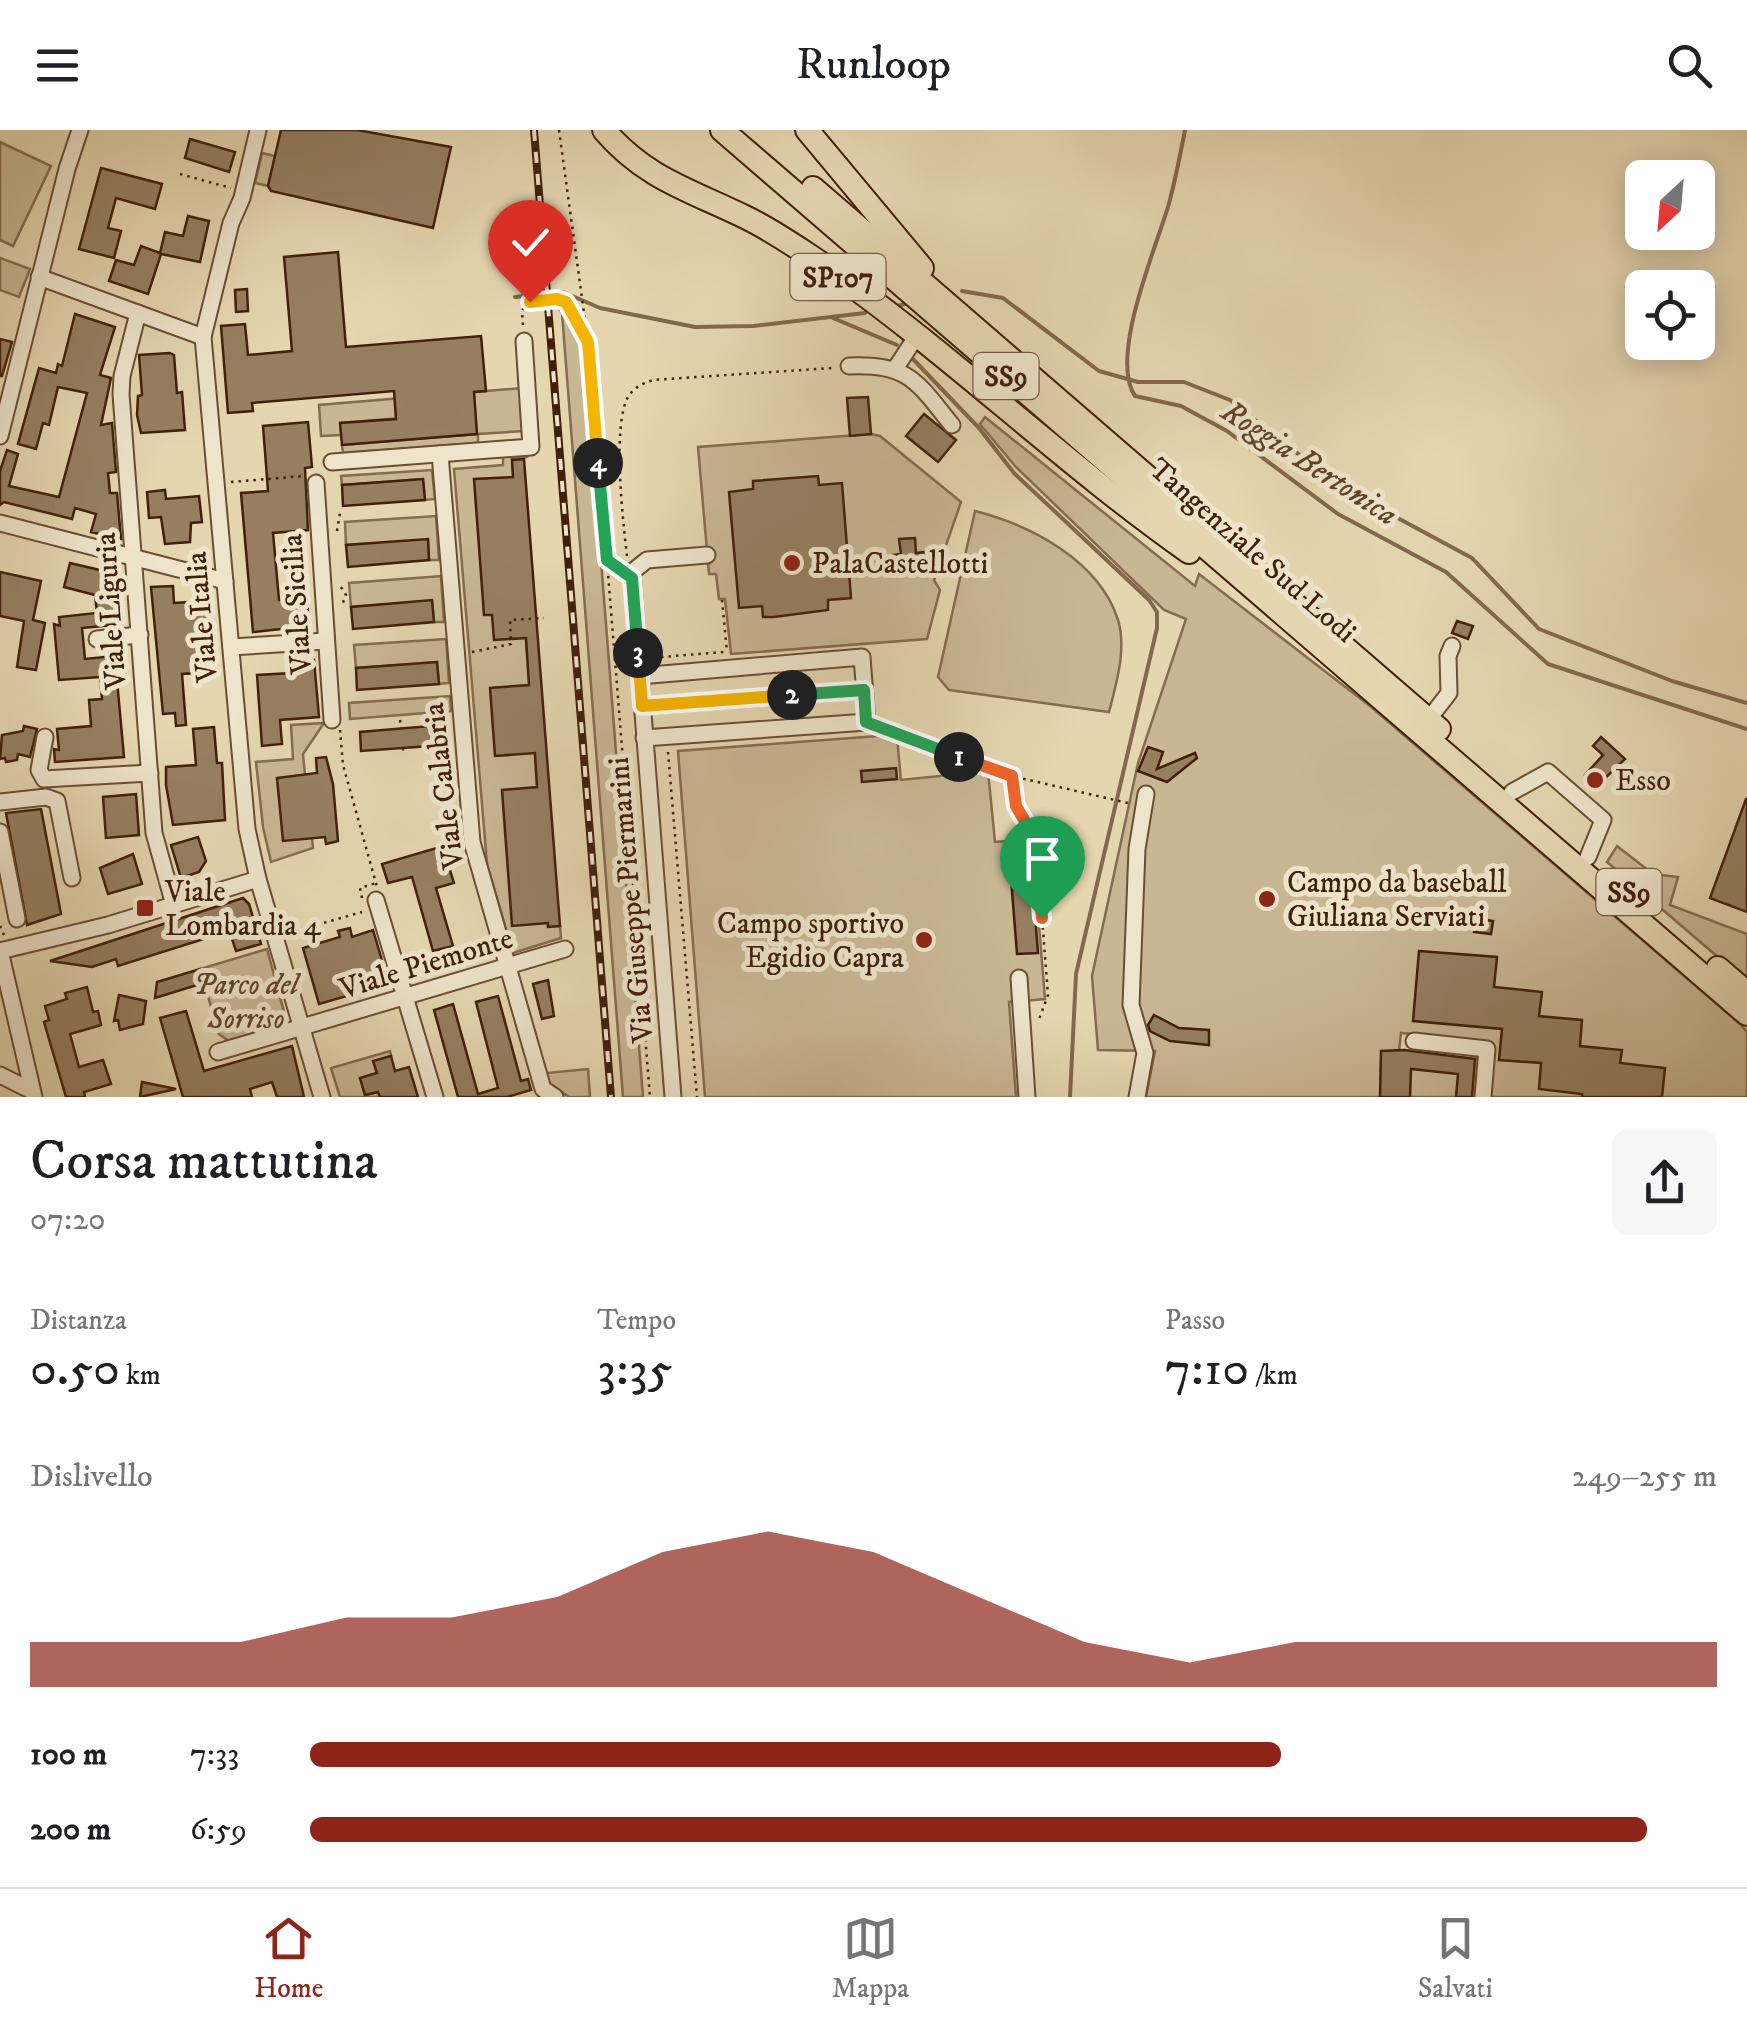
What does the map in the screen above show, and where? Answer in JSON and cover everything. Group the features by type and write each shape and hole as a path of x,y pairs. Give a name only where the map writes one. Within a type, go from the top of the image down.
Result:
{"highway":[{"name":"SP107","path":"604,130 625,154 649,172 780,236 916,337 1173,540 1291,622"},
{"name":"Tangenziale Sud Lodi","path":"722,130 1747,1014"},
{"name":"Tangenziale Sud Lodi","path":"746,130 1747,992"},
{"name":"SP107","path":"808,130 963,316"}],"street":[{"path":"0,436 80,130"},
{"name":"Viale Italia","path":"258,130 203,337 248,829 258,879 322,1097"},
{"path":"39,277 203,337"},
{"name":"Viale Liguria","path":"138,313 121,387 156,845 174,905"},
{"path":"896,369 916,337"},
{"path":"332,462 531,447 524,341"},
{"path":"849,366 896,369 915,382 952,425"},
{"name":"Viale Calabria","path":"440,454 472,842 544,1089 555,1097"},
{"name":"Viale Sicilia","path":"316,483 332,720"},
{"path":"0,522 225,581"},
{"path":"632,578 634,568 646,560 708,556"},
{"name":"Via Giuseppe Piermarini","path":"632,578 673,1097"},
{"path":"97,639 140,636"},
{"path":"231,647 326,641"},
{"path":"1428,720 1449,693 1448,656 1452,646"},
{"path":"640,676 862,657 866,722 644,738"},
{"path":"642,706 864,690"},
{"path":"46,738 40,770 44,778 150,773"},
{"path":"1512,792 1548,772 1603,820 1588,857"},
{"path":"1136,1097 1145,1054 1131,1004 1137,849 1146,794"},
{"path":"0,802 46,797 56,801 72,878"},
{"path":"0,832 6,892 16,920"},
{"path":"33,1094 1,946 108,926 258,879"},
{"path":"368,903 405,998 434,1097"},
{"name":"Viale Piemonte","path":"218,1052 565,949"},
{"path":"1019,978 1027,1097"},
{"path":"1414,1041 1487,1049 1483,1097"},
{"path":"22,1046 0,1074 33,1094"}],"path":[{"path":"559,130 588,342 650,1097"},
{"path":"180,174 244,191"},
{"path":"522,312 530,302 561,300 572,308 588,342"},
{"path":"632,578 620,434 622,410 636,386 653,380 849,366"},
{"path":"216,484 308,475 309,484 316,483"},
{"path":"337,531 340,513"},
{"path":"607,560 632,578"},
{"path":"341,587 346,595 342,604"},
{"path":"615,660 727,652 722,600"},
{"path":"456,655 511,644 510,620 544,618"},
{"path":"275,937 368,903 377,882 343,765 339,720 332,720"},
{"path":"400,720 401,728"},
{"path":"866,722 1012,776 1120,802"},
{"path":"667,737 697,1097"},
{"path":"402,748 403,755"},
{"path":"1012,776 1016,806 1036,840 1048,995 1043,1014 1024,1045"},
{"path":"368,903 360,888 377,882"},
{"path":"0,926 1,946"}],"green space":[{"path":"0,142 51,166 13,246 0,240"},
{"path":"262,153 275,156 268,186 255,183"},
{"path":"0,258 30,269 19,297 0,290"},
{"path":"556,305 569,315 585,356 643,1097 623,1097 562,313"},
{"path":"522,388 524,431 478,434 478,443 343,453 342,445 477,434 475,412 341,423 341,435 321,436 319,405"},
{"path":"985,417 1195,586 1199,574 1370,706 1741,1025 1747,1032 1747,1097 1489,1097 1493,1043 1401,1033 1399,1051 1480,1059 1476,1097 1146,1097 1155,1051 1098,1050 1092,976 1138,763 1186,619 1164,610 1015,466 980,424"},
{"path":"880,436 961,502 934,580 940,590 927,639 731,654 725,599 719,599 716,574 709,574 698,447"},
{"path":"527,454 512,459 548,926 560,926 561,938 513,953 487,864 454,469 503,465 503,456"},
{"path":"432,470 435,499 425,500 423,479 342,485 341,476"},
{"path":"975,511 1018,526 1060,548 1079,563 1109,599 1118,620 1121,643 1109,712 949,690 938,677"},
{"path":"436,516 439,560 429,560 428,540 346,545 345,522"},
{"path":"441,576 444,622 434,622 432,601 351,607 349,583"},
{"path":"446,639 449,683 439,684 437,662 356,668 354,645"},
{"path":"450,696 451,711 350,719 349,703"},
{"path":"324,723 303,754 305,775 278,778 312,838 313,848 271,862 256,762 293,759 291,725"},
{"path":"891,735 897,738 901,780 988,771 995,842 1032,839 1045,999 1009,1002 1016,1097 705,1097 678,751"},
{"path":"1617,846 1653,874 1678,877 1670,905 1747,934 1747,982 1607,862"},
{"name":"Parco del Sorriso","path":"267,949 287,1023 230,1042 219,1034 200,969"},
{"path":"390,1051 391,1056 374,1061 377,1073 360,1078 365,1095 378,1092 380,1097 340,1097 331,1068"},
{"path":"588,1069 590,1097 569,1097 549,1083 546,1073"}],"building":[{"path":"281,130 357,130 451,147 433,228 271,191 268,186"},
{"path":"190,139 235,152 229,172 185,158"},
{"path":"101,168 162,184 155,209 116,198 108,228 121,231 114,258 79,249"},
{"path":"188,216 209,221 200,262 161,254 148,294 109,281 116,260 134,265 141,246 160,253 165,232 183,236"},
{"path":"338,252 346,347 481,336 486,391 474,392 477,434 342,445 340,423 396,419 394,391 252,403 253,411 228,413 221,326 245,324 248,355 292,351 284,257"},
{"path":"247,289 248,311 236,312 235,290"},
{"path":"75,314 115,327 100,375 111,378 101,425 112,423 116,472 108,473 110,493 117,493 121,539 91,532 96,514 75,508 72,519 4,502 0,505 0,471 7,450 18,454 9,486 59,497 87,393 58,387 49,425 43,423 36,449 18,444 39,368 56,373 58,364 62,366"},
{"path":"0,339 12,342 2,376 0,376"},
{"path":"139,355 174,355 177,393 182,392 185,430 141,433 137,415 138,396 142,395"},
{"path":"868,397 871,434 850,436 847,398"},
{"path":"924,414 956,440 938,462 906,436"},
{"path":"308,422 312,467 305,468 308,530 273,533 279,600 307,598 309,626 253,632 241,493 268,491 263,426"},
{"path":"524,459 560,926 548,927 548,923 512,926 502,790 537,787 535,753 495,756 490,688 529,685 526,638 494,640 492,615 484,615 474,479 513,477 512,460"},
{"name":"PalaCastellotti","path":"818,476 819,485 842,483 851,598 828,600 828,610 774,617 763,617 762,606 739,608 729,492 753,489 753,481"},
{"path":"423,479 425,500 343,506 342,485"},
{"path":"165,490 166,499 199,496 202,522 191,523 190,542 165,544 161,517 149,518 147,492"},
{"path":"915,538 916,553 925,552 926,564 893,567 892,555 901,554 899,539"},
{"path":"428,539 429,560 348,567 346,545"},
{"path":"70,563 121,575 114,604 121,604 122,624 82,628 85,659 124,655 126,679 117,680 124,757 55,762 54,749 59,750 57,729 91,726 89,700 102,699 100,677 59,680 54,624 60,626 59,617 97,613 95,595 64,587"},
{"path":"0,572 41,581 33,620 45,623 36,670 17,667 24,621 0,616"},
{"path":"173,586 174,603 206,601 212,672 182,674 186,725 176,726 175,713 163,714 151,587"},
{"path":"432,600 434,622 353,629 351,607"},
{"path":"1457,621 1473,626 1468,639 1452,633"},
{"path":"314,660 319,717 280,720 282,744 262,746 257,675 292,673 291,662"},
{"path":"437,662 439,684 357,690 356,668"},
{"path":"442,725 444,745 361,751 360,732"},
{"path":"24,726 37,729 30,757 18,754 17,760 0,759 2,735 23,731"},
{"path":"214,727 217,763 222,763 225,820 173,825 166,767 196,765 193,729"},
{"path":"1601,737 1625,759 1597,786 1585,775 1603,755 1593,746"},
{"path":"1148,747 1163,752 1157,769 1195,753 1197,758 1167,782 1138,771"},
{"path":"326,757 333,784 338,841 326,844 325,837 283,841 277,778 317,773 316,758"},
{"path":"896,768 897,779 862,782 861,771"},
{"path":"136,794 139,835 106,838 103,797"},
{"path":"1747,799 1747,912 1710,898"},
{"path":"41,809 61,914 27,925 6,813"},
{"path":"198,837 206,861 199,872 181,878 171,845"},
{"path":"450,844 454,859 447,861 454,883 436,888 453,946 433,951 412,877 388,883 382,864"},
{"path":"1030,851 1038,953 1017,954 1009,853"},
{"path":"133,854 142,884 108,894 100,868"},
{"path":"243,898 249,904 261,944 236,951 228,927 203,935 204,939 118,966 116,959 92,967 50,961"},
{"path":"1476,918 1493,921 1491,934 1474,932"},
{"path":"350,928 352,937 373,930 389,984 319,1004 303,948 340,937 338,931"},
{"path":"1419,951 1497,957 1494,987 1542,992 1539,1016 1582,1020 1580,1046 1622,1050 1620,1063 1665,1068 1662,1097 1582,1097 1539,1089 1541,1063 1499,1060 1502,1029 1413,1021"},
{"path":"200,969 204,983 155,998 157,982"},
{"path":"548,980 554,1016 542,1019 533,984"},
{"path":"87,987 93,1012 98,1011 101,1025 70,1034 79,1067 103,1060 111,1084 84,1092 85,1097 66,1097 44,1022 49,1020 45,1006 67,999 65,993"},
{"path":"119,995 146,1001 143,1024 120,1030 118,1020 114,1021"},
{"path":"498,996 521,1081 528,1079 531,1090 507,1097 458,1097 434,1010 453,1004 478,1094 498,1088 476,1002"},
{"path":"186,1011 204,1071 292,1046 304,1097 277,1097 272,1082 250,1089 252,1097 183,1097 160,1018"},
{"path":"1154,1015 1179,1028 1209,1030 1209,1045 1170,1041 1150,1031 1148,1025"},
{"path":"1381,1051 1475,1059 1472,1097 1456,1097 1458,1074 1411,1069 1410,1097 1380,1097"},
{"path":"391,1056 395,1071 409,1067 418,1097 380,1097 378,1092 365,1095 360,1078 377,1073 373,1061"},
{"path":"142,1082 176,1089 140,1097"}],"waterway":[{"name":"Roggia Bertonica","path":"1185,130 1168,207 1131,331 1128,379 1135,396 1181,406 1227,431 1338,514 1446,572 1548,664 1747,729"},
{"path":"962,291 1003,298 1099,371 1138,382 1184,382 1230,400 1340,487 1472,558 1539,629 1672,681 1747,703"},
{"path":"515,297 563,292 600,308 695,327 753,326 865,313"},
{"path":"897,306 909,303"},
{"path":"833,318 897,345"},
{"path":"911,357 979,428 1014,473 1149,600 1157,612 1157,628 1076,974 1070,1097"}],"railway":[{"path":"534,130 611,1097"}],"place":[{"name":"PalaCastellotti","path":"792,563"},
{"name":"Esso","path":"1595,780"},
{"name":"Campo da baseball Giuliana Serviati","path":"1267,899"},
{"name":"Viale Lombardia 4","path":"145,908"},
{"name":"Campo sportivo Egidio Capra","path":"924,940"}],"route":[{"path":"530,302 566,302 588,342 607,560 632,578 642,706 864,690 866,722 1012,776 1012,796 1036,840 1042,918"}]}
